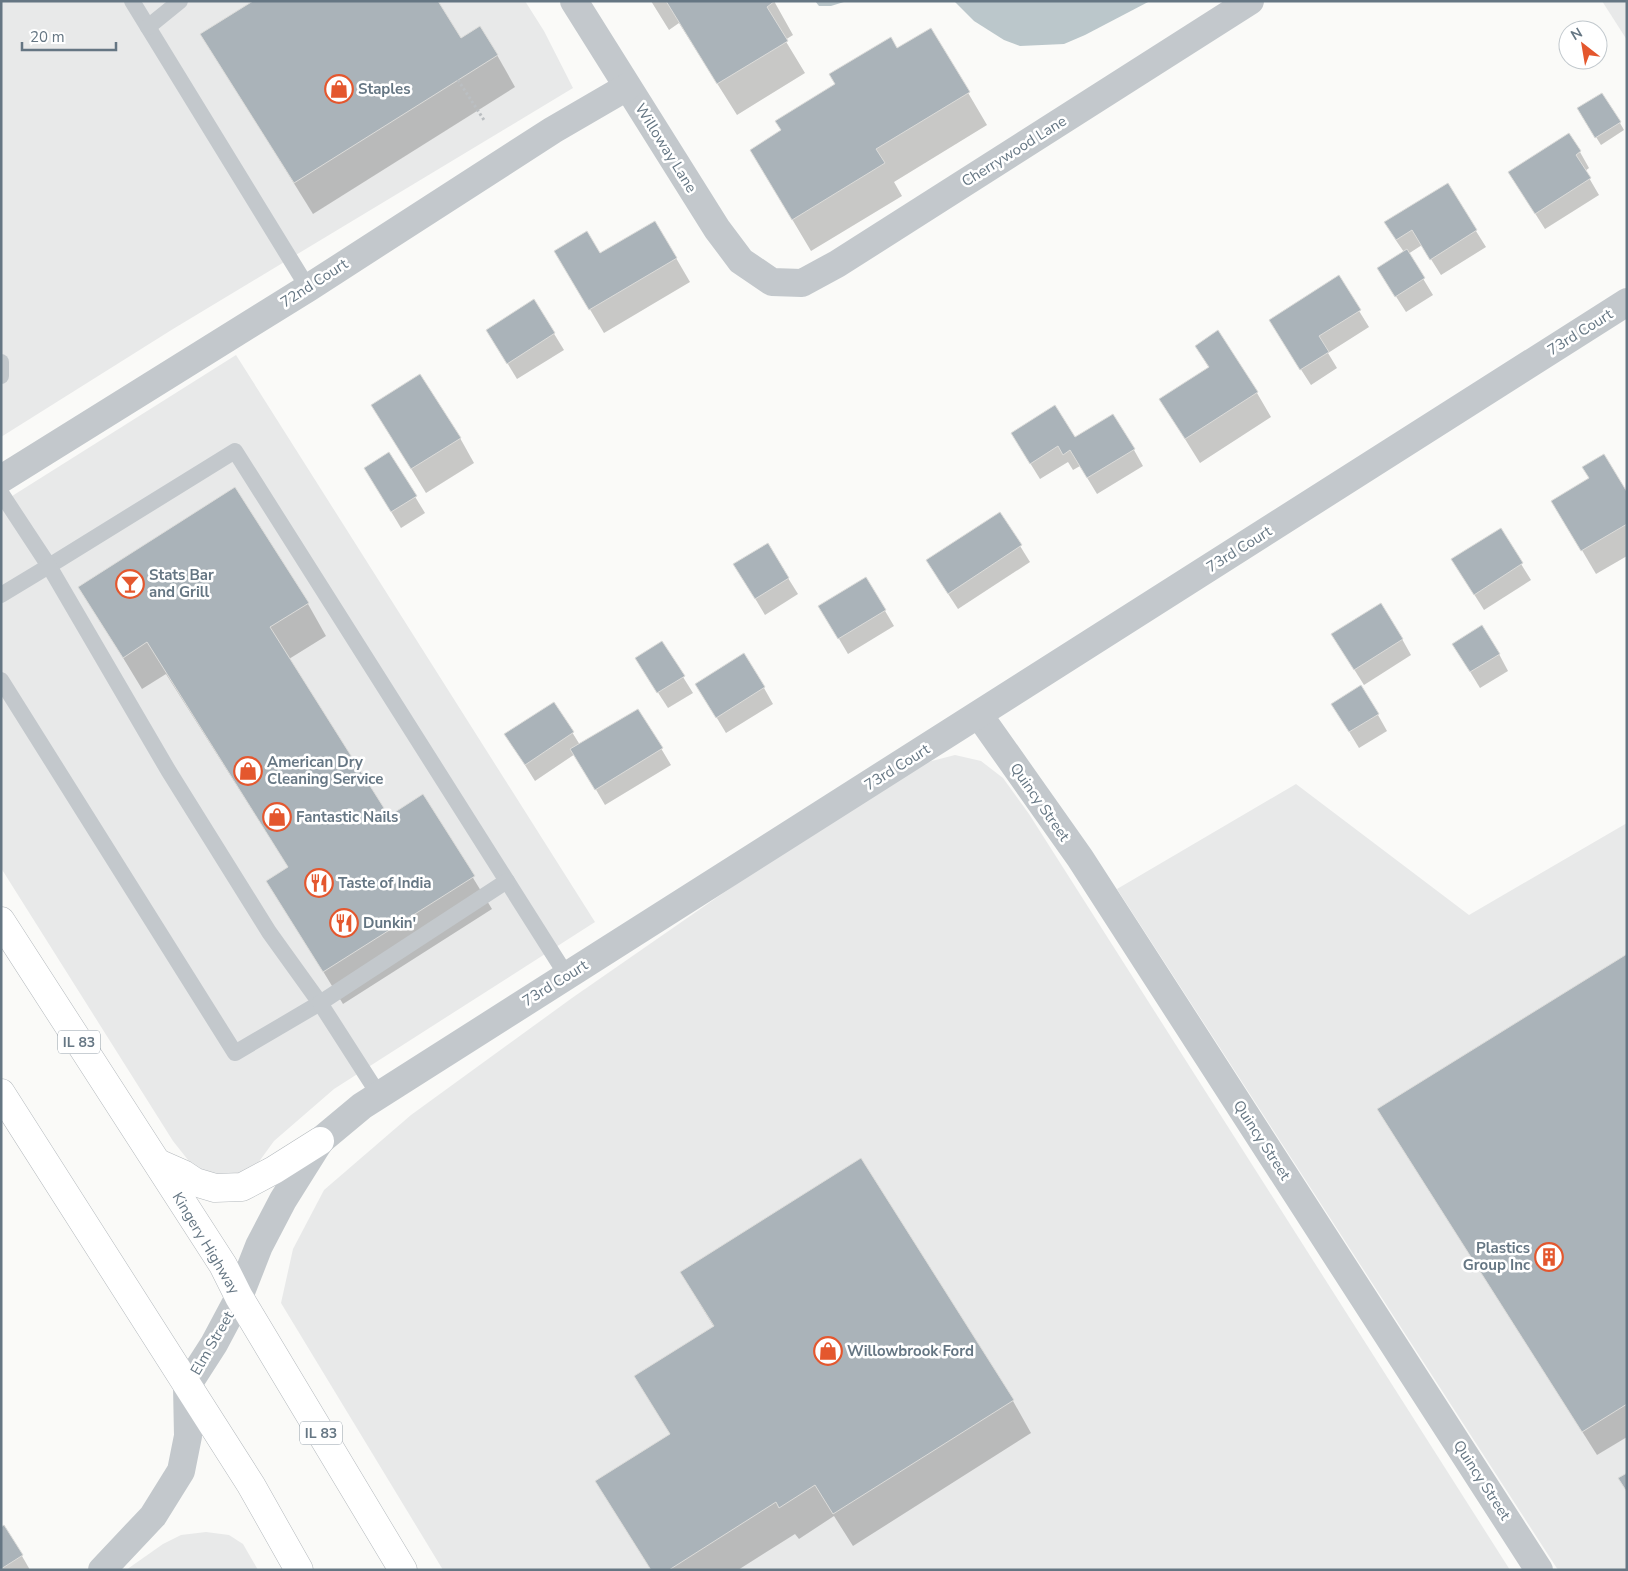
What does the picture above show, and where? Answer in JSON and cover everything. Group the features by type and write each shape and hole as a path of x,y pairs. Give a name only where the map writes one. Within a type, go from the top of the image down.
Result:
{"highway":[{"name":"Kingery Highway","path":"1,921 223,1265 239,1297 403,1570"},
{"path":"1,1093 251,1485 298,1570"},
{"path":"158,1163 183,1174 195,1182 215,1188 242,1187 274,1170 320,1141"}],"street":[{"name":"Willoway Lane","path":"574,1 729,245 741,261 772,282"},
{"name":"Cherrywood Lane","path":"772,282 802,283 837,264 1250,1"},
{"name":"72nd Court","path":"1,479 308,288 553,130 627,87"},
{"name":"73rd Court","path":"239,1297 259,1246 283,1200 320,1141 362,1106 1627,302"},
{"name":"Quincy Street","path":"978,715 1080,858 1539,1570"},
{"name":"Elm Street","path":"102,1570 153,1516 181,1471 188,1436 187,1386 214,1344 239,1297"}],"lane":[{"path":"132,1 308,288"},
{"path":"148,28 180,1"},
{"path":"1,362 1,376"},
{"path":"1,595 235,451 567,976"},
{"path":"1,493 49,566 168,770 269,932 320,1004 379,1095"},
{"path":"1,680 235,1053 320,1004 507,881"}],"path":[{"path":"458,80 484,120"}],"shaded area":[{"path":"1,1 525,1 544,31 573,88 173,329 1,437"},
{"path":"815,1 847,1 831,6 819,6"},
{"path":"954,1 1150,1 1064,44 1020,46 1004,40 974,21"},
{"path":"1602,1 1627,1 1627,40"},
{"path":"236,355 595,922 334,1089 274,1141 253,1170 243,1177 205,1175 192,1165 173,1141 1,868 1,503"},
{"path":"955,755 981,761 1003,778 1029,814 1510,1570 443,1570 281,1303 293,1249 324,1190 411,1115 572,998 824,823 924,763"},
{"path":"1296,784 1469,915 1627,823 1627,1570 1558,1570 1117,889"},
{"path":"206,1532 229,1535 243,1544 258,1570 126,1570 163,1544 181,1535"}],"building":[{"name":"Staples","path":"253,1 438,1 461,38 480,26 498,55 294,183 200,34"},
{"path":"666,1 775,1 767,7 788,41 717,84"},
{"path":"931,28 970,92 876,149 885,163 792,220 750,150 781,130 775,121 835,84 829,74 891,37 897,48"},
{"path":"1602,93 1621,122 1595,138 1577,108"},
{"path":"1569,133 1581,151 1576,155 1591,178 1535,214 1508,172"},
{"path":"1448,183 1477,230 1430,260 1412,230 1396,240 1384,222"},
{"path":"655,221 677,258 589,310 554,251 587,231 600,253"},
{"path":"1407,249 1425,278 1395,297 1377,268"},
{"path":"1339,275 1361,310 1319,336 1329,352 1300,370 1269,320"},
{"path":"534,299 555,333 507,364 486,330"},
{"path":"1218,330 1258,392 1185,439 1159,399 1209,367 1195,346"},
{"path":"420,374 461,438 411,469 371,405"},
{"path":"1055,405 1075,437 1113,414 1135,449 1087,478 1070,450 1063,455 1058,446 1030,464 1011,433"},
{"path":"389,452 417,496 391,512 364,468"},
{"path":"1604,454 1627,492 1627,524 1581,551 1551,501 1589,478 1582,467"},
{"path":"235,487 309,603 270,627 389,816 423,794 475,876 323,972 266,881 288,867 147,642 123,658 78,587"},
{"path":"1000,512 1022,545 948,594 926,560"},
{"path":"1501,528 1523,563 1474,595 1451,559"},
{"path":"768,543 789,578 755,599 733,564"},
{"path":"866,577 886,610 838,639 818,606"},
{"path":"1381,603 1403,639 1354,670 1331,634"},
{"path":"1482,625 1500,654 1470,672 1452,644"},
{"path":"662,641 685,676 657,693 635,658"},
{"path":"744,653 765,687 716,718 695,684"},
{"path":"1361,685 1379,714 1349,732 1331,704"},
{"path":"554,702 574,732 525,765 504,734"},
{"path":"638,709 663,748 595,790 570,749"},
{"name":"Plastics Group Inc","path":"1627,954 1627,1404 1582,1432 1377,1109"},
{"name":"Willowbrook Ford","path":"861,1158 1014,1400 833,1514 815,1485 779,1508 776,1502 669,1570 651,1570 595,1481 670,1434 634,1376 714,1326 680,1272"},
{"path":"1627,1473 1627,1492 1618,1478"},
{"path":"4,1525 23,1555 1,1569 1,1527"}],"place":[{"name":"Staples","path":"339,89"},
{"name":"Stats Bar and Grill","path":"130,584"},
{"name":"American Dry Cleaning Service","path":"248,771"},
{"name":"Fantastic Nails","path":"277,817"},
{"name":"Taste of India","path":"319,883"},
{"name":"Dunkin'","path":"344,923"},
{"name":"Plastics Group Inc","path":"1549,1257"},
{"name":"Willowbrook Ford","path":"828,1351"}]}
